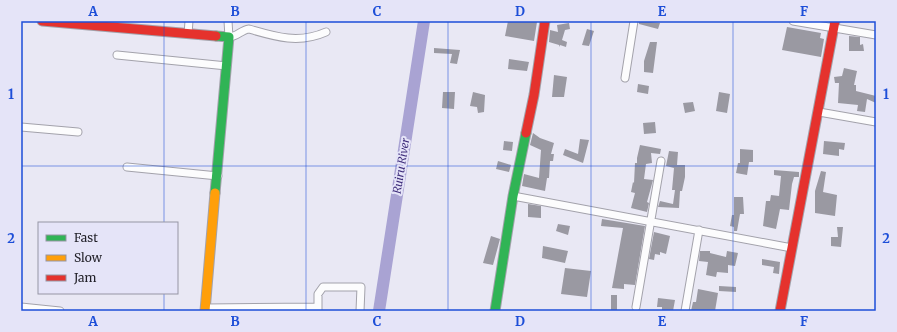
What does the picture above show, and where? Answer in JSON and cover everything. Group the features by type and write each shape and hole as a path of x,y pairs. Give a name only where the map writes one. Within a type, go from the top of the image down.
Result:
{"street":[{"path":"42,21 229,37 234,37 245,29 249,29 288,39 303,40 326,32"},
{"path":"188,34 189,21"},
{"path":"228,21 229,37 227,66 205,310 318,309 318,294 324,287 360,287 360,311"},
{"path":"495,311 513,196 534,94 545,21"},
{"path":"625,78 634,21"},
{"path":"793,21 835,24 876,35"},
{"path":"780,311 835,24"},
{"path":"117,55 227,66"},
{"path":"819,112 876,122"},
{"path":"21,127 78,132"},
{"path":"636,307 662,161"},
{"path":"127,167 218,176"},
{"path":"513,196 792,248"},
{"path":"685,311 699,230"},
{"path":"21,307 60,311"}],"building":[{"path":"508,21 537,22 534,41 505,36"},
{"path":"639,21 660,23 658,29 639,24"},
{"path":"569,23 570,29 565,30 562,40 567,42 566,47 560,45 559,47 559,45 549,42 550,30 558,32 557,25"},
{"path":"787,27 821,33 820,38 824,39 821,57 782,50"},
{"path":"587,29 594,31 589,46 582,45"},
{"path":"849,36 860,37 860,45 863,44 864,51 849,51"},
{"path":"650,42 657,42 653,73 644,72 644,61"},
{"path":"434,48 460,50 457,64 450,63 452,54 434,53"},
{"path":"509,59 529,62 527,71 508,69"},
{"path":"844,68 857,71 854,85 856,85 856,91 876,96 876,103 867,99 865,112 857,111 858,105 838,103 839,83 835,83 834,77 842,76"},
{"path":"554,75 567,77 564,97 552,97"},
{"path":"638,84 649,86 648,94 637,92"},
{"path":"443,92 455,92 454,109 442,108"},
{"path":"473,92 485,95 484,112 478,113 477,107 470,106"},
{"path":"719,92 730,94 727,113 716,111"},
{"path":"693,102 695,111 685,113 683,103"},
{"path":"655,122 656,133 644,134 643,123"},
{"path":"533,133 540,138 554,143 551,154 554,154 553,161 550,161 549,178 547,178 545,191 522,186 524,174 539,178 541,150 530,145"},
{"path":"580,139 589,140 583,163 563,155 565,149 578,154"},
{"path":"504,141 513,142 512,151 503,150"},
{"path":"824,141 845,143 844,150 839,149 839,156 823,154"},
{"path":"640,145 661,149 660,154 651,153 652,163 646,164 644,179 653,180 647,202 649,203 647,212 631,208 635,193 631,192 633,182 634,183 635,163 637,163"},
{"path":"740,149 753,150 753,162 749,162 747,175 736,173 738,163 740,163"},
{"path":"669,151 678,152 677,165 685,165 685,177 682,191 680,191 679,208 658,207 660,201 673,204 675,190 672,190 674,168 666,166"},
{"path":"498,161 511,165 509,172 496,169"},
{"path":"774,170 799,172 799,177 794,177 792,184 789,210 780,209 776,229 763,226 766,201 770,201 771,195 779,196 781,176 774,175"},
{"path":"821,171 826,172 823,192 837,195 835,216 815,213 815,191"},
{"path":"734,197 743,197 744,214 740,214 737,231 734,231 734,227 730,226 732,215 734,215"},
{"path":"528,204 541,206 541,218 528,217"},
{"path":"602,219 645,226 635,285 624,284 624,289 612,288 623,228 601,226"},
{"path":"558,224 570,226 568,235 556,231"},
{"path":"837,227 843,227 841,247 831,246 831,237 838,237"},
{"path":"654,232 670,236 666,254 660,252 660,255 655,254 654,260 649,259"},
{"path":"491,236 500,239 493,265 483,263"},
{"path":"543,246 568,251 565,263 542,258"},
{"path":"700,251 710,251 710,253 726,257 727,251 738,253 735,266 728,265 728,273 717,272 716,277 706,275 708,262 699,261"},
{"path":"762,259 780,262 779,274 773,273 774,267 762,265"},
{"path":"565,268 591,271 587,297 561,294"},
{"path":"719,286 736,287 736,292 719,291"},
{"path":"698,289 718,293 715,311 691,311 693,302 696,302"},
{"path":"611,295 617,295 617,311 611,311"},
{"path":"658,298 675,300 673,311 662,311 662,307 657,307"}],"waterway":[{"name":"Ruiru River","path":"379,311 424,21"}],"traffic: fast":[{"path":"215,193 229,37 216,36"},
{"path":"495,311 513,196 526,133"}],"traffic: slow":[{"path":"205,311 215,193"}],"traffic: jam":[{"path":"42,21 216,36"},
{"path":"526,133 534,95 545,21"},
{"path":"780,311 835,21"}]}
